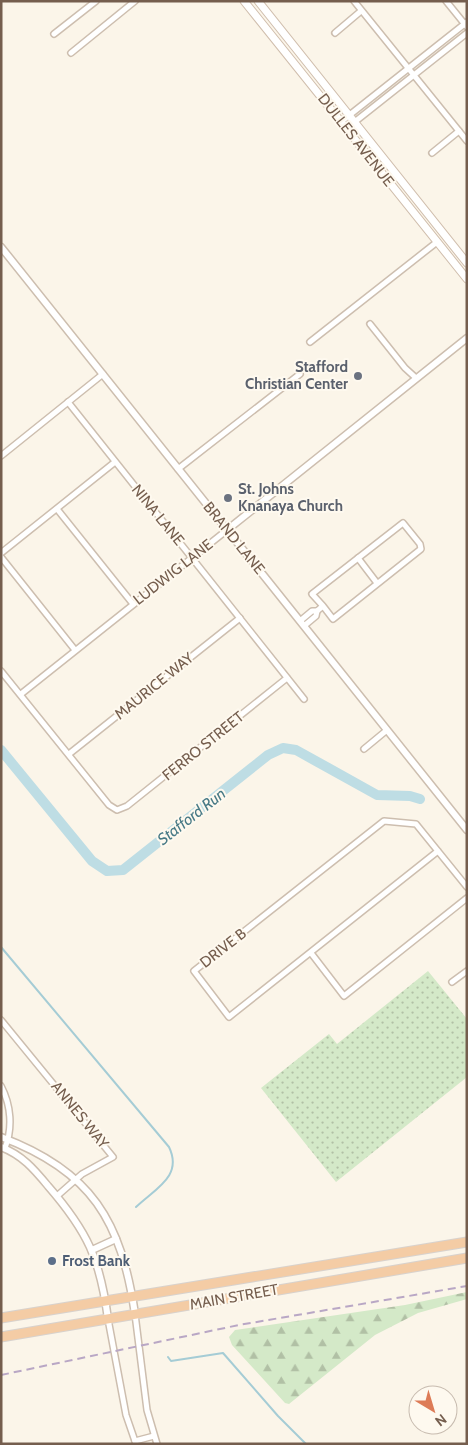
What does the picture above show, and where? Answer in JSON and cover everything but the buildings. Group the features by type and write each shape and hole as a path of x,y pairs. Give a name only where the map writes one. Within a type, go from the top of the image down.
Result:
{"highway":[{"name":"MAIN STREET","path":"1,1318 467,1242"},
{"name":"MAIN STREET","path":"1,1337 467,1258"}],"main road":[{"name":"DULLES AVENUE","path":"244,1 467,279"},
{"name":"DULLES AVENUE","path":"258,1 467,263"},
{"path":"411,210 419,204"}],"street":[{"path":"54,34 96,1"},
{"path":"71,53 135,1"},
{"path":"354,1 467,142"},
{"path":"342,121 408,68 466,25 446,1"},
{"path":"335,33 361,11"},
{"path":"347,128 467,33"},
{"path":"432,153 459,131"},
{"path":"310,342 437,242"},
{"name":"BRAND LANE","path":"1,247 467,830"},
{"path":"370,324 405,368 416,378"},
{"name":"LUDWIG LANE","path":"21,694 467,338"},
{"path":"1,456 103,374"},
{"path":"178,469 300,374"},
{"name":"NINA LANE","path":"68,402 304,699"},
{"path":"1,553 115,462"},
{"path":"57,508 133,604"},
{"path":"402,523 420,544 421,549 377,584 333,619 312,594 402,523"},
{"path":"1,557 75,650"},
{"path":"358,558 377,584"},
{"path":"302,623 312,611 317,611 322,606"},
{"name":"MAURICE WAY","path":"69,754 240,618"},
{"path":"1,671 69,754"},
{"name":"FERRO STREET","path":"69,754 109,805 117,810 127,806 287,678"},
{"path":"364,749 387,730"},
{"name":"DRIVE B","path":"384,821 416,824 438,851 229,1017 194,971 384,821"},
{"path":"438,851 467,887"},
{"path":"311,953 344,996 467,898"},
{"path":"452,982 467,971"},
{"name":"ANNES WAY","path":"1,1020 113,1157 76,1179 57,1196"},
{"path":"1,1086 9,1111 3,1148 30,1165 82,1229 100,1272 126,1415 136,1442 154,1436"},
{"path":"5,1139 60,1166 76,1179 100,1208 116,1239 127,1268 135,1314 147,1410 157,1444"},
{"path":"92,1250 116,1239"}],"green space":[{"path":"428,971 467,1019 467,1077 336,1182 261,1088 329,1034 337,1044"},
{"path":"467,1292 467,1299 418,1313 375,1335 289,1404 285,1403 232,1345 229,1337 235,1330 405,1305"}],"waterway":[{"name":"Stafford Run","path":"1,750 92,861 107,871 123,870 268,755 283,748 296,750 377,795 410,796 420,799"},
{"path":"1,947 169,1147 173,1166 170,1174 159,1187 136,1207"},
{"path":"168,1357 171,1361 223,1353 278,1416 306,1444"}],"railway":[{"path":"1,1375 239,1325 467,1286"}],"place":[{"name":"Stafford Christian Center","path":"358,376"},
{"name":"St. Johns Knanaya Church","path":"228,498"},
{"name":"Frost Bank","path":"52,1261"}]}
